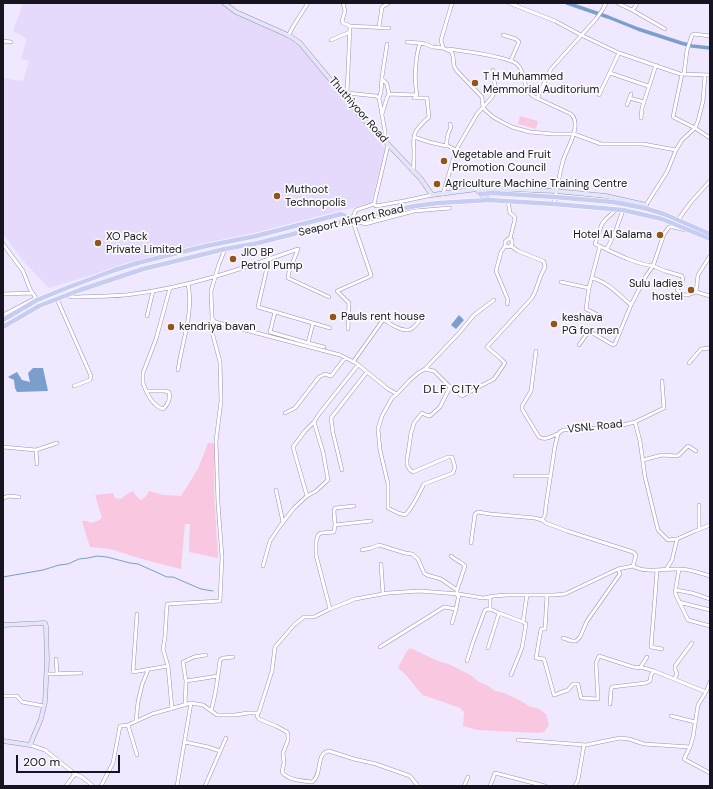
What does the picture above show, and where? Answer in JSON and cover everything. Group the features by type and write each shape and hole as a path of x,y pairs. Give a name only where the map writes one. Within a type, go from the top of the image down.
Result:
{"main road":[{"name":"Seaport Airport Road","path":"478,192 556,194 645,207 664,214 689,231 710,239"},
{"name":"Seaport Airport Road","path":"3,327 39,306 144,269 225,249 258,243 352,219 415,206 489,200 617,209 676,222 710,234"},
{"path":"3,320 36,299 115,270 142,262 206,246 256,236 341,214 352,219"}],"street":[{"name":"Thuthiyoor Road","path":"224,3 236,12 300,43 346,94 363,119 421,179 432,195"},
{"path":"288,36 308,3"},
{"path":"343,3 345,11 342,21 343,23 350,26 389,28"},
{"path":"379,27 382,7 389,3"},
{"path":"443,48 442,40 452,3"},
{"path":"509,3 555,21 619,53 683,74 710,75"},
{"path":"539,99 538,96 551,69 596,19 606,3"},
{"path":"617,3 665,29"},
{"path":"632,10 637,3"},
{"path":"350,26 346,94 376,96 379,98"},
{"path":"331,40 350,32"},
{"path":"710,36 692,34 687,50 673,117 695,128 710,138"},
{"path":"503,35 516,39 519,42 511,60"},
{"path":"3,41 11,42"},
{"path":"407,42 511,60 516,63 522,71 527,90 532,96 558,107 575,117 574,134 563,160 554,204"},
{"path":"374,204 387,143 379,98 387,44"},
{"path":"389,94 417,95 416,74 420,44"},
{"path":"443,48 451,51 454,66 457,71 482,96 483,108 492,117 520,130 542,134 574,134 601,144 643,144 676,150"},
{"path":"599,95 619,53"},
{"path":"641,118 644,102 656,65"},
{"path":"442,194 456,150 478,114 496,90 493,70"},
{"path":"610,73 648,86 650,84"},
{"path":"645,207 656,187 667,172 682,140 695,128 704,101 705,75"},
{"path":"382,79 387,84 389,94 382,114"},
{"path":"627,105 631,94"},
{"path":"414,98 428,98 429,117 415,132 413,141 414,172"},
{"path":"629,98 644,102"},
{"path":"446,146 448,134 452,127 450,124"},
{"path":"414,137 456,150"},
{"path":"676,222 691,202 710,181"},
{"path":"348,329 349,303 337,291 371,276 352,219 356,210 374,204 376,206 442,194 478,192 489,200"},
{"path":"508,202 510,213 516,219 510,239 513,242 511,246"},
{"path":"352,219 365,224 414,211 450,208"},
{"path":"617,209 602,224 595,244 629,259 682,276 683,281 677,290 684,295 690,296 696,292 698,275 710,256"},
{"path":"607,249 616,230 622,210"},
{"path":"579,345 589,331 615,344 631,305 653,266 664,234 669,227 689,231"},
{"path":"507,304 508,300 496,271 505,242 506,240 510,239"},
{"path":"3,244 23,271 36,299 3,315"},
{"path":"425,369 434,371 450,387 463,396 494,379 504,363 487,347 532,298 545,265 543,261 518,251 511,246 505,246"},
{"path":"600,246 589,288 586,309 602,318"},
{"path":"172,709 168,666 163,649 167,604 220,601 222,557 218,503 216,441 221,401 220,362 211,328 212,318 210,291 225,249"},
{"path":"66,296 126,295 170,288 215,277 298,249 288,278 329,297"},
{"path":"269,259 258,307 330,328"},
{"path":"592,278 608,285 631,305"},
{"path":"561,282 589,288"},
{"path":"178,370 188,318 188,284"},
{"path":"147,391 169,392 170,395 166,406 163,409 155,405 152,401 147,391 143,382 143,372 156,339 170,288"},
{"path":"147,316 153,291"},
{"path":"696,292 710,296"},
{"path":"3,294 32,293"},
{"path":"57,299 91,376 90,380 74,386"},
{"path":"450,387 440,407 430,416 422,413 414,423 411,433 407,465 413,472 448,457 452,457 455,467 453,473 424,484 408,512 405,514 398,513 388,508 388,484 380,450 378,429 382,416 392,398 418,372 425,369 474,315 494,300"},
{"path":"275,312 270,332 324,347"},
{"path":"353,362 383,320 406,330 414,328 424,316"},
{"path":"212,318 215,322 340,355 358,365 388,389 397,394"},
{"path":"308,343 313,323"},
{"path":"689,363 701,349 710,348"},
{"path":"536,351 531,391 522,406 522,409 541,439 558,434"},
{"path":"285,413 295,408 319,377 324,374 332,376 345,358"},
{"path":"307,496 293,447 358,365"},
{"path":"342,470 331,424 331,418 367,372"},
{"path":"635,422 664,408 662,381"},
{"path":"263,566 270,541 283,522 294,508 328,480 323,452 314,422"},
{"name":"VSNL Road","path":"542,520 546,510 558,434 563,430 615,427 635,422 640,441 645,476 658,530 668,540 677,539"},
{"path":"3,447 36,450 57,443"},
{"path":"643,460 662,455 677,456 688,446 696,451"},
{"path":"36,450 37,464"},
{"path":"515,476 551,476"},
{"path":"276,490 283,522"},
{"path":"3,498 10,496 19,497"},
{"path":"699,505 699,529"},
{"path":"330,609 316,555 316,542 318,535 321,533 334,532 334,511 336,508 354,506"},
{"path":"471,543 475,514 478,512 527,517 542,520 567,531 633,552 636,555 633,566"},
{"path":"335,525 371,521"},
{"path":"667,568 672,560 677,539 710,525"},
{"path":"362,550 379,545 412,554 418,559 426,575 441,579 457,590"},
{"path":"450,556 465,566 457,590 458,594 456,609 452,623"},
{"path":"380,564 383,594"},
{"path":"418,786 410,776 376,764 329,751 326,751 323,754 317,777 312,782 299,780 283,774 283,753 288,740 287,732 259,719 257,716 272,671 275,647 294,625 304,617 314,617 355,599 383,594 420,591 458,594 483,598 506,595 565,594 618,569 633,566 651,570 667,568 690,570 710,576"},
{"path":"563,638 572,642 576,641 580,637 587,621 620,574 618,569"},
{"path":"679,569 675,593 688,620 710,626"},
{"path":"657,570 651,647 662,649"},
{"path":"676,590 710,599"},
{"path":"511,675 522,648 526,624 524,622 527,595"},
{"path":"547,595 545,629 542,629 536,658 544,659 554,695 568,690 573,684 578,684 581,698 598,699 596,663 599,656 633,667 654,671 706,692"},
{"path":"490,597 490,609"},
{"path":"679,602 710,610"},
{"path":"380,647 444,607 456,609"},
{"path":"467,661 485,610 490,609 524,622"},
{"path":"488,648 498,613"},
{"path":"137,614 133,672 168,666"},
{"path":"3,625 46,624 47,674 44,706 30,745"},
{"path":"674,679 677,674 675,666 692,643"},
{"path":"185,705 186,681 183,662 194,657 206,655"},
{"path":"211,710 214,702 220,660 223,658 233,657"},
{"path":"640,668 647,657"},
{"path":"56,660 56,673"},
{"path":"136,721 142,685 148,670"},
{"path":"610,704 612,687 646,683 650,681 651,674 654,671"},
{"path":"47,674 81,673"},
{"path":"186,681 218,676"},
{"path":"710,682 698,705 693,737 684,759 710,773"},
{"path":"3,696 16,696 22,702 44,706"},
{"path":"101,786 114,764 120,726 128,725 152,714 191,703 203,705 217,715 258,713"},
{"path":"177,786 191,703"},
{"path":"671,716 695,722"},
{"path":"128,725 137,755"},
{"path":"205,786 226,738"},
{"path":"518,740 584,745 620,738 629,739 644,744 690,747"},
{"path":"3,741 30,745 45,750 92,786"},
{"path":"185,742 220,751"},
{"path":"575,786 578,780 584,745"},
{"path":"490,786 495,772 545,786"},
{"path":"66,786 75,774"},
{"path":"464,786 468,777"}],"shaded area":[{"path":"23,3 223,3 296,40 385,149 371,203 139,261 49,288 25,263 3,234 3,78 23,81 29,61 21,59 27,39 13,31"},
{"path":"520,116 538,121 536,129 518,124"},
{"path":"208,443 215,443 214,490 218,558 189,552 190,524 185,524 181,569 110,549 90,547 82,521 88,521 90,523 98,521 102,518 95,495 113,493 115,498 121,499 133,491 141,500 149,491 163,495 181,496 198,469"},
{"path":"410,648 438,661 451,665 472,676 479,682 495,691 504,693 529,706 539,709 546,714 549,725 544,732 537,733 477,730 463,726 464,712 460,708 423,695 398,668"}],"water":[{"path":"459,315 464,320 456,329 451,325"},
{"path":"33,368 43,368 48,391 17,392 14,380 8,377 17,372 22,380 30,382 28,373"}],"waterway":[{"path":"567,3 681,43 710,48"},
{"path":"3,577 43,570 68,564 79,559 97,556 138,564 167,577 173,577 201,589 213,591"}],"place":[{"name":"T H Muhammed Memmorial Auditorium","path":"475,83"},
{"name":"Vegetable and Fruit Promotion Council","path":"444,161"},
{"name":"Agriculture Machine Training Centre","path":"437,184"},
{"name":"Muthoot Technopolis","path":"277,196"},
{"name":"Hotel Al Salama","path":"660,235"},
{"name":"XO Pack Private Limited","path":"98,243"},
{"name":"JIO BP Petrol Pump","path":"233,259"},
{"name":"Sulu ladies hostel","path":"691,290"},
{"name":"Pauls rent house","path":"333,317"},
{"name":"keshava PG for men","path":"554,324"},
{"name":"kendriya bavan","path":"171,327"}],"district":[{"name":"DLF CITY","path":"452,390"}]}
